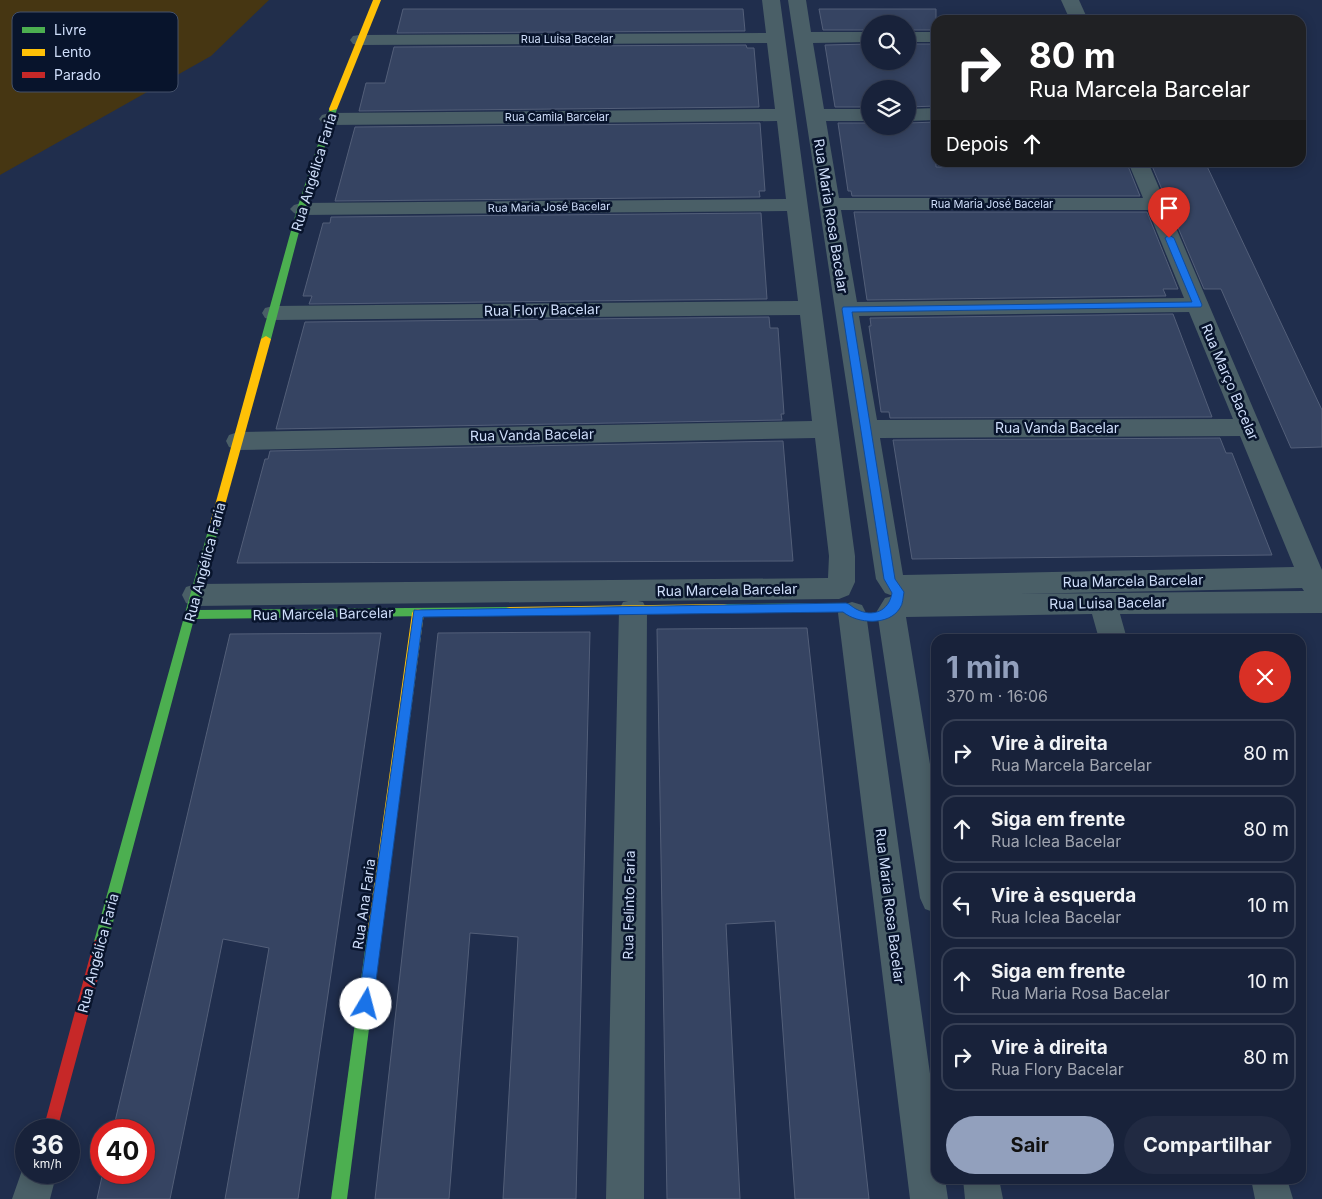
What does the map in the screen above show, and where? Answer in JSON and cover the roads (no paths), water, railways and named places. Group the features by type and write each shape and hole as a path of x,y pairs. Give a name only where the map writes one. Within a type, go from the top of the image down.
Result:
{"street":[{"name":"Rua Angélica Faria","path":"53,1119 301,210 329,119 359,40 377,0"},
{"name":"Rua Maria Rosa Bacelar","path":"771,0 826,429 844,589 929,1199"},
{"name":"Rua Maria Rosa Bacelar","path":"797,0 893,595 931,863"},
{"path":"1070,0 1076,15"},
{"path":"803,38 861,37"},
{"path":"916,37 931,37"},
{"name":"Rua Luisa Bacelar","path":"359,40 776,38"},
{"path":"916,115 931,114"},
{"path":"815,115 861,115"},
{"name":"Rua Camila Barcelar","path":"329,119 786,116"},
{"name":"Rua Março Bacelar","path":"1140,167 1318,593"},
{"name":"Rua Maria José Bacelar","path":"830,204 1155,204"},
{"name":"Rua Maria José Bacelar","path":"301,210 797,205"},
{"path":"846,309 1198,305"},
{"name":"Rua Flory Bacelar","path":"273,313 810,308"},
{"name":"Rua Vanda Bacelar","path":"866,429 1249,427"},
{"name":"Rua Vanda Bacelar","path":"238,441 826,429"},
{"path":"859,571 875,572 893,595 876,617 868,617 844,589 852,574 859,571"},
{"name":"Rua Marcela Barcelar","path":"193,605 844,589"},
{"name":"Rua Marcela Barcelar","path":"193,605 418,613 633,610 844,589"},
{"name":"Rua Luisa Bacelar","path":"893,595 1103,604 1318,593"},
{"name":"Rua Marcela Barcelar","path":"893,595 1318,593"},
{"path":"1103,604 1112,634"},
{"name":"Rua Felinto Faria","path":"625,1199 633,610"},
{"name":"Rua Ana Faria","path":"339,1199 418,613"},
{"path":"31,1199 35,1184"},
{"path":"982,1184 984,1199"},
{"path":"1270,1184 1274,1199"}]}
